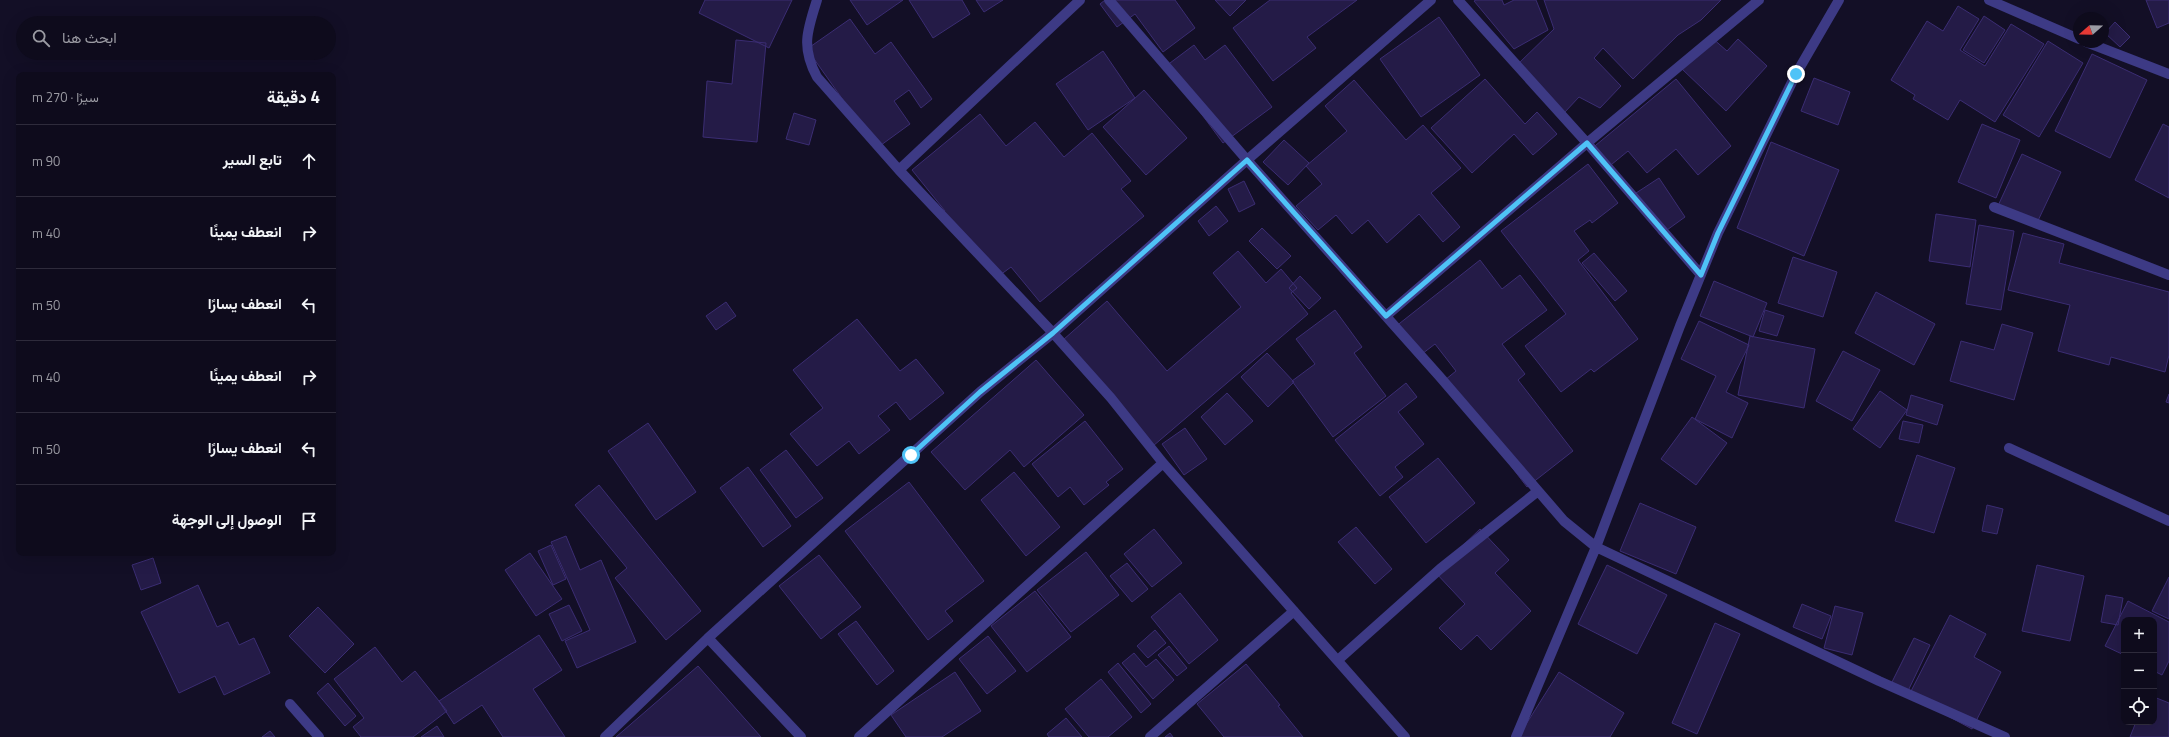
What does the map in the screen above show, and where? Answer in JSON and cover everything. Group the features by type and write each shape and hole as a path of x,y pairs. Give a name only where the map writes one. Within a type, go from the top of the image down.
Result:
{"street":[{"path":"818,0 808,28 806,47 809,62 817,77 899,170 1053,333 1111,398 1163,463 1405,737"},
{"path":"899,170 1080,0"},
{"path":"1108,0 1564,521 1596,547 1872,677 2005,737"},
{"path":"607,737 708,638 980,392 1053,333 1247,160 1431,0"},
{"path":"1458,0 1587,143 1701,275"},
{"path":"1386,316 1587,143 1759,0"},
{"path":"1516,737 1596,547 1680,326 1718,233 1796,74 1838,0"},
{"path":"1989,0 2073,36"},
{"path":"2102,48 2169,74"},
{"path":"1994,207 2169,275"},
{"path":"2008,448 2169,521"},
{"path":"859,737 1163,463"},
{"path":"1338,660 1440,569 1538,491"},
{"path":"1150,737 1294,611"},
{"path":"708,638 801,737"},
{"path":"290,704 319,737"}],"building":[{"path":"705,0 792,0 769,48 699,13"},
{"path":"850,0 903,0 867,25"},
{"path":"909,0 962,0 970,14 933,38"},
{"path":"976,0 1003,0 984,12"},
{"path":"1105,0 1175,0 1195,28 1163,52 1135,14 1117,27 1100,4"},
{"path":"1215,0 1246,0 1230,16"},
{"path":"1270,0 1357,0 1307,37 1316,48 1273,81 1233,28"},
{"path":"1502,0 1504,5 1514,0 1536,0 1548,30 1514,49 1474,1"},
{"path":"1544,0 1721,0 1701,20 1678,35 1633,79 1603,48 1594,58 1621,86 1600,108 1579,97 1564,113 1517,65 1554,29"},
{"path":"2146,0 2169,0 2169,23 2157,28"},
{"path":"1958,6 1979,19 1960,50 1985,66 2011,24 2044,44 1995,122 1960,100 1948,120 1913,99 1915,95 1891,80 1927,21 1943,31"},
{"path":"1984,16 2005,30 1984,63 1963,50"},
{"path":"1439,17 1480,75 1421,117 1380,59"},
{"path":"850,19 875,54 891,42 932,99 921,108 909,90 894,101 910,124 877,148 807,49"},
{"path":"2115,22 2130,37 2120,47 2109,37 2109,29"},
{"path":"1711,37 1727,51 1738,39 1767,66 1726,111 1682,69"},
{"path":"736,40 766,43 757,142 703,137 707,81 732,84"},
{"path":"2048,41 2083,63 2039,137 2003,115"},
{"path":"1194,45 1205,60 1225,45 1272,107 1223,143 1166,66"},
{"path":"1103,51 1135,98 1088,130 1056,84"},
{"path":"2092,54 2147,80 2110,158 2055,131"},
{"path":"1814,78 1850,92 1838,125 1801,111"},
{"path":"1485,79 1525,124 1537,112 1557,134 1533,155 1514,134 1472,173 1431,128"},
{"path":"1676,79 1731,146 1698,175 1676,149 1647,173 1628,151 1606,169 1590,150"},
{"path":"1354,80 1406,140 1423,125 1461,168 1431,193 1460,227 1443,242 1419,214 1387,243 1368,220 1352,234 1336,215 1318,230 1296,206 1322,184 1306,166 1347,131 1325,106"},
{"path":"1144,90 1187,138 1146,175 1103,127"},
{"path":"794,113 816,120 809,145 786,139"},
{"path":"980,114 1006,146 1035,122 1064,157 1092,133 1131,181 1121,189 1144,216 1040,302 1011,267 996,278 942,213 945,211 912,170"},
{"path":"1982,124 2020,140 1996,198 1958,182"},
{"path":"2163,124 2169,127 2169,198 2135,180"},
{"path":"1284,140 1309,163 1288,185 1263,162"},
{"path":"1771,142 1839,170 1804,256 1737,228"},
{"path":"2022,154 2061,172 2035,227 1996,210"},
{"path":"1588,164 1618,203 1592,223 1590,220 1574,231 1589,251 1578,260 1638,339 1594,372 1591,369 1561,392 1525,346 1566,314 1501,231"},
{"path":"1659,178 1685,217 1660,235 1633,195"},
{"path":"1244,181 1255,204 1239,212 1228,189"},
{"path":"1216,206 1228,221 1209,236 1198,221"},
{"path":"1936,214 1976,220 1970,267 1929,261"},
{"path":"1979,225 2014,231 2001,310 1966,304"},
{"path":"1262,228 1291,256 1277,269 1249,241"},
{"path":"2023,233 2064,244 2059,263 2169,292 2169,355 2165,372 2111,357 2109,365 2058,351 2070,305 2008,290"},
{"path":"1238,251 1266,283 1281,269 1297,288 1291,293 1308,314 1153,446 1063,340 1107,301 1167,371 1241,307 1213,273"},
{"path":"1594,253 1627,291 1615,301 1582,263"},
{"path":"1793,257 1837,272 1823,317 1778,303"},
{"path":"1480,260 1502,289 1520,275 1547,310 1502,344 1525,374 1518,380 1573,451 1527,487 1445,380 1456,371 1435,344 1418,357 1395,327"},
{"path":"1300,276 1321,298 1309,309 1289,288"},
{"path":"1714,281 1767,303 1753,337 1700,316"},
{"path":"1876,292 1935,324 1914,365 1855,333"},
{"path":"726,302 736,316 716,330 706,316"},
{"path":"1335,310 1362,347 1354,353 1386,396 1333,437 1292,381 1315,364 1296,339"},
{"path":"1765,310 1784,316 1777,336 1759,331"},
{"path":"857,319 900,371 916,359 944,393 910,420 896,402 878,416 890,430 859,454 849,441 817,466 790,434 823,408 793,370"},
{"path":"1699,321 1749,345 1726,392 1748,403 1732,438 1695,419 1716,376 1681,359"},
{"path":"2002,324 2033,333 2014,400 1950,381 1961,341 1994,350"},
{"path":"1750,336 1815,349 1804,408 1738,395"},
{"path":"1843,351 1880,370 1852,421 1816,401"},
{"path":"1267,353 1294,382 1268,407 1241,377"},
{"path":"1036,360 1084,415 1024,467 1010,450 965,490 931,452"},
{"path":"1406,383 1417,397 1398,412 1424,444 1395,467 1403,477 1380,496 1335,440"},
{"path":"1880,391 1907,410 1880,448 1853,429"},
{"path":"1227,393 1253,421 1225,445 1201,417"},
{"path":"2169,394 2169,403 2166,402"},
{"path":"1911,395 1943,405 1937,425 1906,415"},
{"path":"1692,417 1727,443 1696,485 1661,459"},
{"path":"1085,421 1123,469 1106,482 1109,485 1084,505 1070,487 1058,497 1032,464"},
{"path":"1903,421 1923,425 1919,443 1899,439"},
{"path":"648,423 696,492 656,520 608,451"},
{"path":"1185,428 1207,459 1184,475 1162,444"},
{"path":"786,450 823,498 796,518 760,470"},
{"path":"1917,455 1955,468 1934,533 1895,521"},
{"path":"1438,458 1475,503 1426,543 1389,497"},
{"path":"748,467 791,526 763,547 720,488"},
{"path":"1014,472 1060,527 1026,556 981,500"},
{"path":"909,482 984,581 945,611 953,621 928,640 845,531"},
{"path":"599,485 701,611 666,640 615,578 627,568 575,505"},
{"path":"1640,503 1696,527 1676,574 1620,551"},
{"path":"1987,505 2003,509 1997,534 1982,531"},
{"path":"1356,527 1392,569 1375,584 1338,542"},
{"path":"1154,529 1182,563 1152,587 1124,554"},
{"path":"1480,529 1509,560 1495,573 1531,611 1491,650 1477,635 1461,650 1439,628 1465,604 1435,572"},
{"path":"566,536 580,570 601,560 636,642 577,668 565,641 590,630 551,542"},
{"path":"551,545 566,579 553,585 538,551"},
{"path":"1086,552 1119,595 1071,632 1037,590"},
{"path":"530,553 562,599 536,616 505,570"},
{"path":"819,555 861,607 821,639 779,586"},
{"path":"153,558 161,583 141,590 132,565"},
{"path":"1127,563 1148,589 1132,602 1110,576"},
{"path":"1607,565 1667,595 1637,654 1578,624"},
{"path":"2037,565 2084,576 2070,641 2022,631"},
{"path":"2169,577 2169,619 2152,611"},
{"path":"198,585 217,627 228,622 239,645 254,638 270,673 224,695 215,676 179,693 141,612"},
{"path":"1035,591 1071,637 1027,672 991,626"},
{"path":"1180,593 1218,640 1189,664 1151,617"},
{"path":"2106,595 2123,598 2118,625 2101,622"},
{"path":"2128,601 2169,622 2169,661 2162,675 2157,672 2157,617 2121,617 2121,654 2105,646"},
{"path":"1802,604 1831,616 1822,639 1793,627"},
{"path":"569,605 582,631 562,641 549,614"},
{"path":"1835,606 1863,613 1852,655 1824,648"},
{"path":"318,607 354,644 325,673 289,636"},
{"path":"1950,615 1986,634 1974,657 2001,672 1972,729 1909,695"},
{"path":"856,621 894,671 877,685 838,634"},
{"path":"1715,623 1740,634 1697,734 1672,723"},
{"path":"1155,630 1166,643 1148,658 1137,646"},
{"path":"539,635 562,670 533,689 565,737 503,737 482,705 454,724 439,701"},
{"path":"988,636 1016,671 987,694 959,659"},
{"path":"1914,638 1930,645 1907,693 1891,684"},
{"path":"1169,646 1187,668 1177,676 1158,655"},
{"path":"375,647 402,682 415,671 447,711 413,737 361,737 353,727 364,718 334,679"},
{"path":"1134,653 1146,667 1156,659 1174,680 1153,699 1122,663"},
{"path":"1118,663 1151,704 1141,713 1108,672"},
{"path":"1246,664 1280,705 1278,706 1303,737 1224,737 1197,704"},
{"path":"698,666 761,737 616,737"},
{"path":"955,672 981,711 942,737 906,737 891,715"},
{"path":"1559,672 1624,713 1610,737 1518,737"},
{"path":"1101,679 1132,717 1108,737 1089,737 1065,709"},
{"path":"328,683 356,716 345,726 317,693"},
{"path":"2157,698 2169,703 2169,737 2130,737 2135,725 2157,725"},
{"path":"1066,718 1082,737 1049,737 1047,734"},
{"path":"437,726 444,737 421,737"},
{"path":"270,731 275,737 262,737"},
{"path":"1170,733 1173,737 1165,737"}],"route":[{"path":"911,455 980,392 1053,333 1247,160 1386,316 1587,143 1701,275 1718,233 1796,74"}]}
